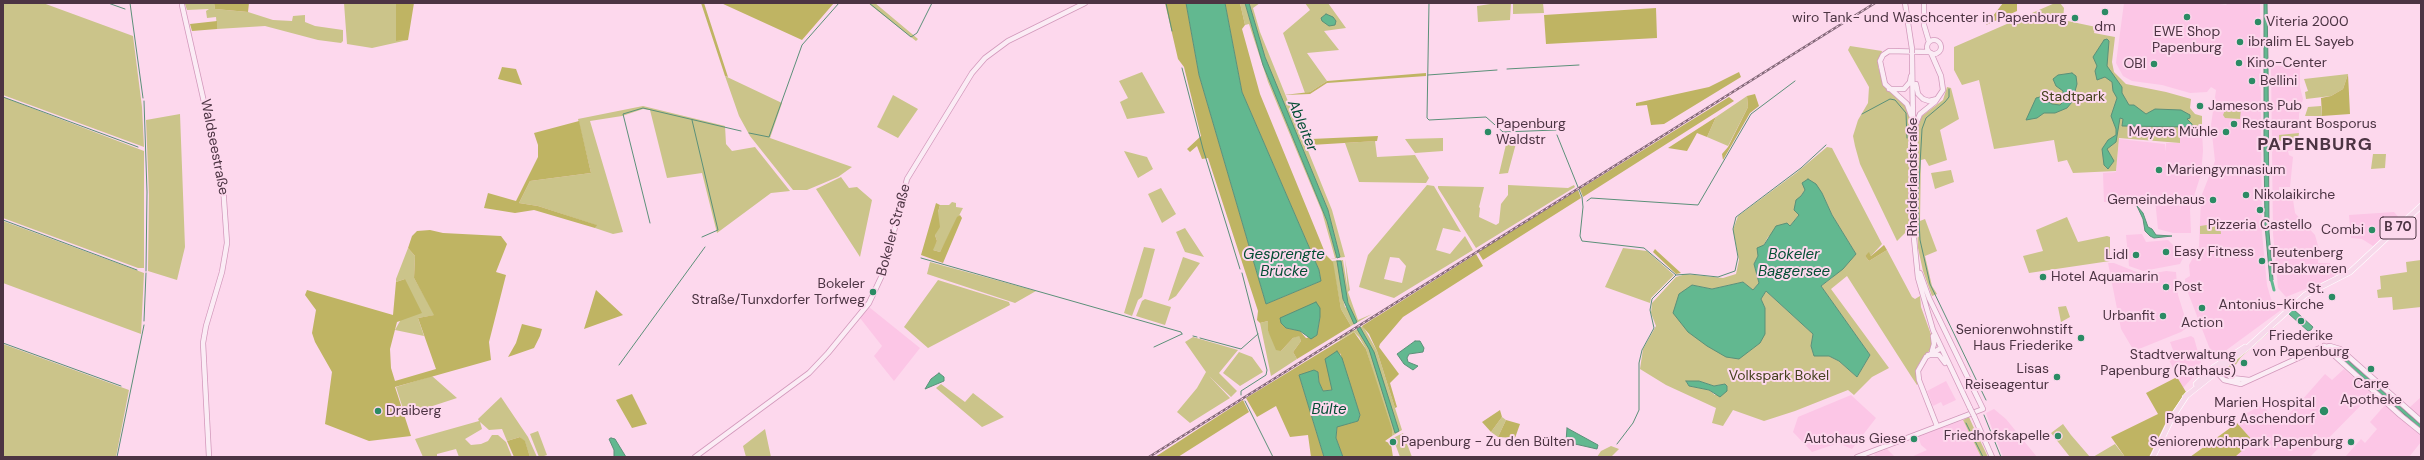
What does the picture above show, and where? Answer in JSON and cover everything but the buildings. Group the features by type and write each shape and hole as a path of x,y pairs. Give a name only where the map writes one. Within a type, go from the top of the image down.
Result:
{"main road":[{"name":"B 70","path":"2186,397 2216,369 2228,363 2306,295 2350,272 2421,206"},
{"name":"B 70","path":"2153,457 2172,418 2186,397 2237,350 2251,344"}],"street":[{"name":"Bokeler Straße","path":"695,457 808,373 828,353 869,303 884,271 907,179 972,73 986,58 1008,41 1085,3"},
{"name":"Rheiderlandstraße","path":"1905,3 1912,51 1914,80 1911,209 1916,264 1921,292 1933,330 1992,457"},
{"path":"1913,133 1920,114 1939,98 1943,87 1931,52 1931,41 1923,18 1924,3"},
{"name":"Waldseestraße","path":"182,5 223,186 227,235 226,257 203,343 209,457"},
{"path":"1913,124 1907,104 1889,89 1884,81 1880,68 1883,55 1893,50 1931,52 1940,50 1940,44 1931,41"},
{"path":"1889,89 1898,90 1906,87 1910,82 1913,67"},
{"path":"1914,80 1920,98 1929,101 1939,98"},
{"path":"1857,457 1983,409 1929,298 1916,264"},
{"path":"1933,330 1934,344 1930,353 1919,367 1919,376 1937,426"},
{"path":"1930,353 1941,348"},
{"path":"2325,349 2421,432"},
{"path":"2216,369 2224,377 2235,384 2249,380 2315,351 2340,349 2421,421"},
{"path":"1930,353 1941,357 1956,382"},
{"path":"2224,377 2228,363"},
{"path":"2205,380 2224,377"}],"shaded area":[{"path":"214,3 249,3 248,12 215,9"},
{"path":"396,3 414,3 408,40 396,41"},
{"path":"701,3 704,3 728,77 725,76"},
{"path":"721,3 834,3 802,40"},
{"path":"1165,3 1186,3 1199,75 1266,304 1321,281 1319,270 1242,92 1225,3 1240,3 1245,25 1242,29 1260,94 1326,255 1333,262 1341,309 1351,326 1297,359 1293,352 1301,341 1299,336 1293,338 1281,351 1276,350 1268,331 1268,321 1260,323 1257,320 1258,311 1208,158 1202,159 1197,146 1190,152 1187,149 1201,136 1184,67 1178,59","holes":["1320,317 1317,335 1306,338 1300,331 1286,328"]},
{"path":"2003,3 2017,3 2017,11 1986,25"},
{"path":"2124,3 2213,3 2226,5 2260,4 2262,233 2267,285 2271,299 2281,310 2217,357 2211,352 2185,285 2185,279 2190,276 2189,265 2199,246 2201,197 2215,161 2211,125 2216,90 2211,87 2207,92 2190,93 2162,85 2132,81 2123,76 2116,63"},
{"path":"1656,8 1657,38 1546,44 1544,15"},
{"path":"217,21 217,29 192,31 190,24"},
{"path":"2271,65 2300,68 2300,87 2303,99 2299,114 2299,140 2294,150 2288,151 2289,155 2293,157 2290,187 2279,187 2279,192 2292,193 2295,213 2315,235 2319,249 2318,263 2330,263 2335,277 2286,297 2278,288 2273,234"},
{"path":"502,67 516,69 522,85 498,79"},
{"path":"1739,72 1741,77 1664,124 1651,125 1647,105 1636,106 1636,103 1709,87"},
{"path":"1426,73 1426,76 1327,83 1310,94 1284,95 1310,92 1327,81"},
{"path":"2348,74 2350,114 2322,116 2321,98 2331,96 2343,89"},
{"path":"1755,94 1759,106 1750,113 1723,160 1722,154 1728,147 1748,107 1747,96"},
{"path":"1729,97 1734,101 1583,197 1580,189"},
{"path":"1716,117 1707,137 1697,133 1687,151 1668,148"},
{"path":"579,121 591,173 530,181 519,203 538,206 597,225 595,228 534,210 515,213 484,208 488,193 516,201 538,157 538,145 534,133"},
{"name":"Mariengymnasium","path":"2202,131 2203,151 2201,174 2190,209 2191,233 2173,233 2158,229 2155,199 2104,202 2103,173 2116,172 2119,139 2165,144 2166,152 2166,143 2180,143 2180,132"},
{"path":"1378,136 1377,141 1311,145 1311,139"},
{"path":"1578,190 1581,198 1483,260 1478,252"},
{"path":"936,203 940,205 938,212 940,227 935,235 937,241 933,250 940,252 957,217 960,215 962,218 943,263 921,255"},
{"path":"2394,212 2401,220 2373,246 2362,239 2351,238 2349,215"},
{"path":"430,230 443,233 501,236 507,244 496,272 506,275 489,342 491,360 395,387 411,436 369,441 325,424 332,372 315,342 312,333 316,310 305,295 307,290 393,315 396,282 405,279 422,313 397,322 390,349 391,368 395,381 436,369 418,318 434,315 414,278 415,256 408,248 412,236 417,231"},
{"path":"2142,234 2146,242 2168,240 2184,256 2180,264 2143,271 2129,266 2126,235"},
{"path":"1884,245 1887,250 1869,261 1865,256 1869,252 1871,256"},
{"path":"1655,249 1681,273 1676,274 1653,252"},
{"path":"1476,254 1483,266 1403,317 1380,344 1379,347 1399,374 1390,383 1397,407 1395,408 1377,351 1369,334 1362,326"},
{"path":"2108,263 2114,263 2144,275 2166,271 2176,272 2178,295 2188,327 2181,332 2134,351 2121,329"},
{"path":"596,290 623,315 584,329"},
{"path":"869,307 920,348 894,381 874,356 882,346 860,318"},
{"path":"522,324 542,329 540,336 534,348 508,357 516,343"},
{"path":"1354,332 1366,349 1392,429 1392,436 1385,441 1391,444 1393,457 1343,457 1336,438 1337,426 1358,421 1360,415 1340,353 1332,390 1323,391 1319,382 1318,372 1299,375 1324,457 1311,457 1308,435 1290,437 1276,406 1257,417 1246,398"},
{"path":"2191,336 2194,338 2202,367 2183,388 2169,360 2176,358 2170,342"},
{"name":"Marien Hospital Papenburg Aschendorf","path":"2344,369 2372,394 2310,457 2235,457 2253,441 2237,423 2247,413 2262,405 2278,423 2294,409 2325,374 2332,380"},
{"path":"2177,377 2186,392 2169,416 2149,457 2125,457 2111,437 2158,414 2146,393"},
{"path":"1946,381 1956,400 1943,406 1941,402 1933,406 1927,391"},
{"path":"632,394 647,424 632,428 616,400"},
{"path":"1851,395 1876,418 1852,449 1838,443 1812,452 1793,432 1798,417"},
{"path":"2421,397 2421,418 2409,408"},
{"path":"1243,400 1249,412 1178,457 1155,457"},
{"path":"2385,405 2421,436 2421,442 2409,457 2345,457 2361,439 2365,443 2377,429 2370,422"},
{"path":"1994,409 2006,419 2037,457 2003,457 1986,413"},
{"path":"1500,410 1502,417 1491,432 1482,422"},
{"path":"1506,420 1520,424 1515,438 1498,437"},
{"path":"1963,420 1981,457 1911,457 1927,450 1921,445 1918,436"},
{"path":"2237,423 2253,441 2235,457 2190,457"},
{"path":"520,437 525,441 530,457 514,457 507,441"},
{"path":"1887,449 1895,457 1876,457 1874,454"}],"green space":[{"path":"3,3 43,3 133,36 142,107 144,147 3,95"},
{"path":"214,3 215,9 248,12 273,20 292,21 293,16 305,15 305,22 315,26 343,30 343,41 341,43 318,40 265,26 217,29 216,17 207,18 206,11 209,9 187,10 185,4"},
{"path":"344,3 396,3 396,41 408,40 372,48 347,44"},
{"path":"868,3 875,3 918,39 916,41"},
{"path":"1240,3 1245,3 1263,65 1327,221 1337,258 1340,257 1328,210 1270,71 1257,33 1249,3 1260,3 1253,8 1260,32 1332,210 1345,257 1330,259 1335,258 1322,212 1268,82 1249,24 1245,25"},
{"path":"1305,3 1328,3 1346,28 1324,31 1339,50 1307,53 1327,81 1310,92 1305,93 1283,33 1310,10"},
{"path":"1497,3 1511,3 1510,20 1478,22 1477,6"},
{"path":"1513,3 1543,3 1544,13 1513,14"},
{"name":"Stadtpark","path":"2055,3 2060,3 2064,8 2063,20 2096,27 2094,33 2115,37 2112,62 2114,72 2126,84 2191,99 2190,108 2195,114 2202,116 2202,131 2180,132 2180,143 2119,138 2116,171 2073,173 2067,160 2058,162 2054,140 1994,149 1979,80 1962,85 1954,70 1954,47"},
{"path":"1850,46 1882,51 1878,66 1883,83 1903,101 1910,114 1909,229 1897,241 1860,164 1855,146 1853,136 1858,120 1868,103 1869,87 1848,50"},
{"path":"1142,72 1165,113 1127,119 1120,102 1128,98 1119,81"},
{"path":"2348,74 2343,89 2331,96 2306,99 2305,92 2308,91 2304,79"},
{"path":"725,76 782,103 770,138 852,167 838,177 807,190 793,190 750,136 739,116"},
{"path":"1947,87 1951,88 1959,119 1940,130 1947,160 1929,166 1925,159 1921,160 1920,221 1925,219 1937,251 1925,256 1932,286 1937,294 1932,296 1923,271 1918,248 1916,202 1918,127 1922,116 1943,100"},
{"path":"893,95 918,109 898,138 877,127"},
{"path":"1747,96 1748,107 1728,146 1707,137 1716,117"},
{"path":"3,97 144,151 144,268 138,268 3,218"},
{"path":"643,106 725,126 726,144 732,151 755,147 790,191 771,193 717,233 702,173 667,178 650,110 643,109 622,116 590,121 623,232 613,234 595,228 596,225 538,206 519,203 530,181 591,173 578,119"},
{"path":"2321,106 2322,116 2305,116 2308,107"},
{"path":"2241,109 2240,119 2225,118 2223,115 2225,110"},
{"path":"180,114 185,247 177,280 148,271 149,195 146,120"},
{"path":"2299,133 2297,144 2286,144 2279,140 2279,135"},
{"path":"1508,136 1518,136 1508,173 1499,174"},
{"path":"1443,138 1443,151 1415,153 1405,139"},
{"path":"1375,141 1377,157 1415,155 1429,178 1426,183 1359,182 1345,143"},
{"name":"Volkspark Bokel","path":"1827,147 1832,148 1882,244 1871,256 1869,253 1865,256 1869,261 1887,250 1912,297 1915,299 1920,296 1921,307 1933,340 1931,349 1917,367 1919,383 1917,385 1847,276 1831,289 1889,368 1872,377 1854,395 1848,390 1795,411 1764,421 1733,410 1723,426 1712,423 1716,408 1666,385 1640,369 1643,349 1656,326 1651,313 1652,303 1676,277 1686,274 1723,278 1736,274 1739,260 1733,230 1738,216 1796,173","holes":["1805,190 1822,193 1832,215 1856,254 1832,278 1821,286 1870,355 1857,377 1839,361 1829,356 1814,356 1811,346 1813,334 1766,291 1761,299 1765,308 1759,343 1747,353 1692,285 1712,289 1743,282 1753,290 1759,283 1754,264 1768,237 1790,226 1799,215 1801,196","1686,381 1699,381 1714,386 1725,384 1715,395 1709,390 1689,386"]},
{"path":"1124,151 1147,157 1153,169 1138,178"},
{"path":"2373,154 2386,154 2385,168 2371,169"},
{"path":"1951,170 1954,182 1935,189 1931,173"},
{"path":"841,177 849,188 857,187 872,200 860,257 816,189"},
{"path":"1427,185 1434,186 1461,232 1443,228 1436,250 1450,254 1465,236 1473,250 1394,298 1359,287 1368,255","holes":["1390,257 1399,258 1406,266 1402,283 1384,279"]},
{"path":"1508,185 1568,188 1574,185 1575,187 1476,248 1438,186 1484,187 1479,207 1479,217 1496,225 1499,223 1501,204 1508,195"},
{"path":"1161,188 1176,214 1162,223 1148,194"},
{"path":"952,202 956,203 956,207 963,208 940,252 933,250 937,241 935,235 940,205 949,205"},
{"path":"2067,217 2078,242 2107,236 2110,237 2110,261 2029,273 2023,256 2043,251 2036,230"},
{"path":"3,221 144,273 141,334 3,283"},
{"path":"2220,223 2221,234 2200,234 2200,226"},
{"path":"1185,228 1204,257 1185,252 1176,232"},
{"path":"1144,247 1155,249 1142,297 1138,300 1132,316 1124,313"},
{"path":"408,248 415,256 414,278 435,315 418,318 424,336 395,330 400,321 405,279 396,282 396,279"},
{"path":"1623,248 1647,251 1674,275 1651,298 1650,303 1605,287"},
{"path":"1183,257 1200,263 1176,296 1168,301"},
{"path":"1345,259 1350,290 1348,292 1358,320 1372,314 1351,326 1341,309 1332,261 1343,260 1348,291","holes":["1341,261 1346,295 1350,310 1345,307 1343,299"]},
{"path":"2421,260 2421,307 2393,310 2392,297 2378,298 2377,290 2381,289 2380,276 2407,272 2406,262"},
{"path":"930,262 1036,291 1015,303 927,274"},
{"path":"938,280 1009,302 1010,305 928,348 904,327"},
{"path":"1145,299 1171,307 1165,325 1136,316 1142,301"},
{"path":"2066,306 2070,317 2061,322 2058,307"},
{"path":"1374,316 1375,318 1361,325 1354,331 1363,326 1377,351 1402,430 1392,436 1366,349 1359,337 1354,332 1340,340 1339,339"},
{"path":"1268,321 1268,331 1281,351 1293,338 1299,335 1301,341 1293,352 1297,359 1271,376 1260,323"},
{"path":"2278,324 2241,357 2235,366 2227,369 2228,365"},
{"path":"1193,337 1238,350 1219,373 1237,391 1231,397 1209,376 1230,398 1190,423 1177,412 1197,388 1206,372 1185,342"},
{"path":"3,344 129,390 116,457 3,457"},
{"path":"1239,352 1252,357 1263,372 1240,386 1223,373"},
{"path":"432,376 457,398 405,415 396,387"},
{"path":"941,384 965,402 973,393 1004,417 982,427 936,388"},
{"path":"501,397 528,437 537,457 530,457 525,442 520,437 507,441 502,429 489,430 480,422 482,429 465,439 471,445 481,444 488,441 492,435 498,435 506,442 512,457 459,457 456,449 437,454 437,457 423,457 415,439 479,421 478,419"},
{"path":"1502,417 1506,420 1498,437 1491,432"},
{"path":"1969,417 1988,457 1981,457 1963,420"},
{"path":"2063,424 2090,457 2070,457 2051,433"},
{"path":"765,429 771,457 746,457 743,446"},
{"path":"538,431 547,455 541,457 539,457 530,434"},
{"path":"1403,433 1412,457 1400,457 1393,438"},
{"path":"2115,444 2125,457 2093,457"},
{"path":"1611,446 1619,449 1611,457 1597,457 1601,451"}],"water":[{"name":"Gesprengte Brücke","path":"1186,3 1225,3 1242,92 1319,270 1321,281 1266,304 1199,75"},
{"path":"1245,3 1249,3 1265,57 1328,210 1340,257 1337,258 1327,221 1263,65"},
{"path":"2264,3 2267,3 2268,63 2264,64"},
{"path":"1326,14 1333,17 1336,21 1335,25 1329,26 1322,21 1321,18"},
{"path":"2107,39 2109,41 2107,66 2122,87 2122,93 2129,105 2134,105 2146,114 2155,109 2181,110 2190,115 2190,118 2187,119 2192,124 2192,127 2122,126 2123,119 2120,118 2116,142 2107,149 2114,161 2108,169 2104,165 2102,149 2108,140 2116,135 2116,129 2111,116 2117,98 2113,91 2112,82 2105,77 2097,80 2095,71 2097,66 2093,57 2104,40"},
{"path":"2268,65 2269,232 2273,280 2270,281 2265,225 2264,148 2264,66"},
{"path":"2072,73 2076,76 2077,84 2072,102 2067,108 2055,113 2044,113 2037,118 2026,120 2036,98 2040,97 2052,104 2060,105 2063,102 2063,91 2056,86 2053,79 2058,75"},
{"name":"Bokeler Baggersee","path":"1808,179 1816,184 1822,193 1832,215 1856,254 1843,269 1821,286 1870,355 1857,377 1839,361 1829,356 1814,356 1811,346 1813,334 1766,291 1761,299 1765,308 1765,334 1760,343 1739,359 1726,357 1707,346 1688,332 1673,313 1679,294 1692,285 1712,289 1743,282 1753,290 1759,283 1754,264 1758,256 1757,248 1764,245 1776,226 1787,223 1790,226 1799,215 1794,210 1796,200 1805,190 1802,183"},
{"path":"2137,206 2143,213 2148,227 2152,229 2156,235 2172,236 2154,238 2150,236 2145,231 2143,219"},
{"path":"1337,261 1341,261 1348,303 1357,322 1354,324 1343,299"},
{"path":"1316,302 1320,308 1320,317 1317,335 1311,339 1300,331 1286,328 1281,323 1280,318"},
{"path":"2293,309 2313,327 2311,330 2308,331 2289,314"},
{"path":"1360,327 1374,352 1399,431 1395,433 1369,349 1357,329"},
{"path":"1415,341 1420,341 1424,348 1423,352 1409,354 1407,358 1408,362 1418,366 1413,370 1404,364 1397,354"},
{"name":"Bülte","path":"1337,351 1342,358 1360,415 1358,421 1337,427 1336,438 1343,457 1324,457 1299,375 1314,370 1318,372 1319,382 1323,391 1332,390 1325,359"},
{"path":"2341,354 2421,425 2421,429 2338,356"},
{"path":"939,373 944,377 944,381 925,389 931,379"},
{"path":"1686,381 1699,381 1714,386 1725,384 1727,386 1727,391 1720,397 1709,390 1689,386"},
{"path":"1567,428 1598,445 1597,449 1566,442"},
{"path":"609,439 615,439 626,457 614,457 614,450"}],"waterway":[{"path":"108,3 125,9"},
{"path":"130,3 143,98"},
{"path":"749,133 769,137 802,45 839,3"},
{"path":"869,3 911,37 917,33 932,3"},
{"path":"1166,3 1172,31"},
{"path":"1429,3 1427,118 1429,120 1486,117 1503,132 1556,130"},
{"path":"1507,69 1579,65"},
{"path":"1182,68 1203,149 1240,269"},
{"path":"1428,75 1497,70"},
{"path":"1587,201 1591,198 1698,205 1751,114 1795,81"},
{"path":"1949,89 1949,97 1926,118 1922,129 1918,201 1920,240 1930,284 1986,400"},
{"path":"3,97 138,147"},
{"path":"1862,114 1890,99 1895,100 1906,113 1907,138"},
{"path":"144,101 147,192 146,271"},
{"path":"650,223 623,114 643,108 741,131"},
{"path":"692,120 718,230 702,237"},
{"path":"1557,135 1582,197 1583,207 1580,236 1582,241 1644,248 1676,275 1652,299 1650,310 1654,328 1642,350 1639,363 1639,410 1633,423 1617,444"},
{"path":"1676,275 1690,274 1718,277 1735,271 1738,257 1733,229 1736,217 1801,168 1826,145"},
{"path":"3,220 137,270"},
{"path":"619,365 705,247"},
{"path":"921,258 1181,332 1182,334"},
{"path":"144,321 146,273"},
{"path":"1241,395 1241,391 1266,375 1267,370 1242,273"},
{"path":"2271,278 2274,290"},
{"path":"117,457 144,325"},
{"path":"1154,347 1182,334"},
{"path":"1200,338 1241,349 1258,334"},
{"path":"1193,336 1197,337"},
{"path":"3,343 121,386"},
{"path":"1245,401 1273,457"},
{"path":"1984,415 2001,457"},
{"path":"1966,423 1983,457"}],"railway":[{"path":"1149,457 1875,3"}],"place":[{"name":"dm","path":"2105,12"},
{"name":"EWE Shop Papenburg","path":"2187,17"},
{"name":"wiro Tank- und Waschcenter in Papenburg","path":"2075,18"},
{"name":"Viteria 2000","path":"2258,22"},
{"name":"ibralim EL Sayeb","path":"2240,42"},
{"name":"Kino-Center","path":"2239,63"},
{"name":"OBI","path":"2154,64"},
{"name":"Bellini","path":"2252,81"},
{"name":"Jamesons Pub","path":"2200,106"},
{"name":"Restaurant Bosporus","path":"2234,124"},
{"name":"Papenburg Waldstr","path":"1488,132"},
{"name":"Meyers Mühle","path":"2226,132"},
{"name":"Mariengymnasium","path":"2159,170"},
{"name":"Nikolaikirche","path":"2246,195"},
{"name":"Gemeindehaus","path":"2213,200"},
{"name":"Pizzeria Castello","path":"2260,210"},
{"name":"Combi","path":"2372,230"},
{"name":"Easy Fitness","path":"2166,252"},
{"name":"Lidl","path":"2136,255"},
{"name":"Teutenberg Tabakwaren","path":"2262,261"},
{"name":"Hotel Aquamarin","path":"2043,277"},
{"name":"Post","path":"2166,287"},
{"name":"Bokeler Straße/Tunxdorfer Torfweg","path":"873,292"},
{"name":"St. Antonius-Kirche","path":"2332,297"},
{"name":"Action","path":"2202,308"},
{"name":"Urbanfit","path":"2163,316"},
{"name":"Friederike von Papenburg","path":"2301,321"},
{"name":"Seniorenwohnstift Haus Friederike","path":"2081,338"},
{"name":"Stadtverwaltung Papenburg (Rathaus)","path":"2244,363"},
{"name":"Carre Apotheke","path":"2371,369"},
{"name":"Lisas Reiseagentur","path":"2057,377"},
{"name":"Draiberg","path":"378,411"},
{"name":"Marien Hospital Papenburg Aschendorf","path":"2324,411"},
{"name":"Friedhofskapelle","path":"2058,436"},
{"name":"Autohaus Giese","path":"1914,439"},
{"name":"Papenburg - Zu den Bülten","path":"1393,442"},
{"name":"Seniorenwohnpark Papenburg","path":"2351,442"}],"district":[{"name":"PAPENBURG","path":"2315,145"}],"water label":[{"name":"Ableiter","path":"1302,126"}]}
